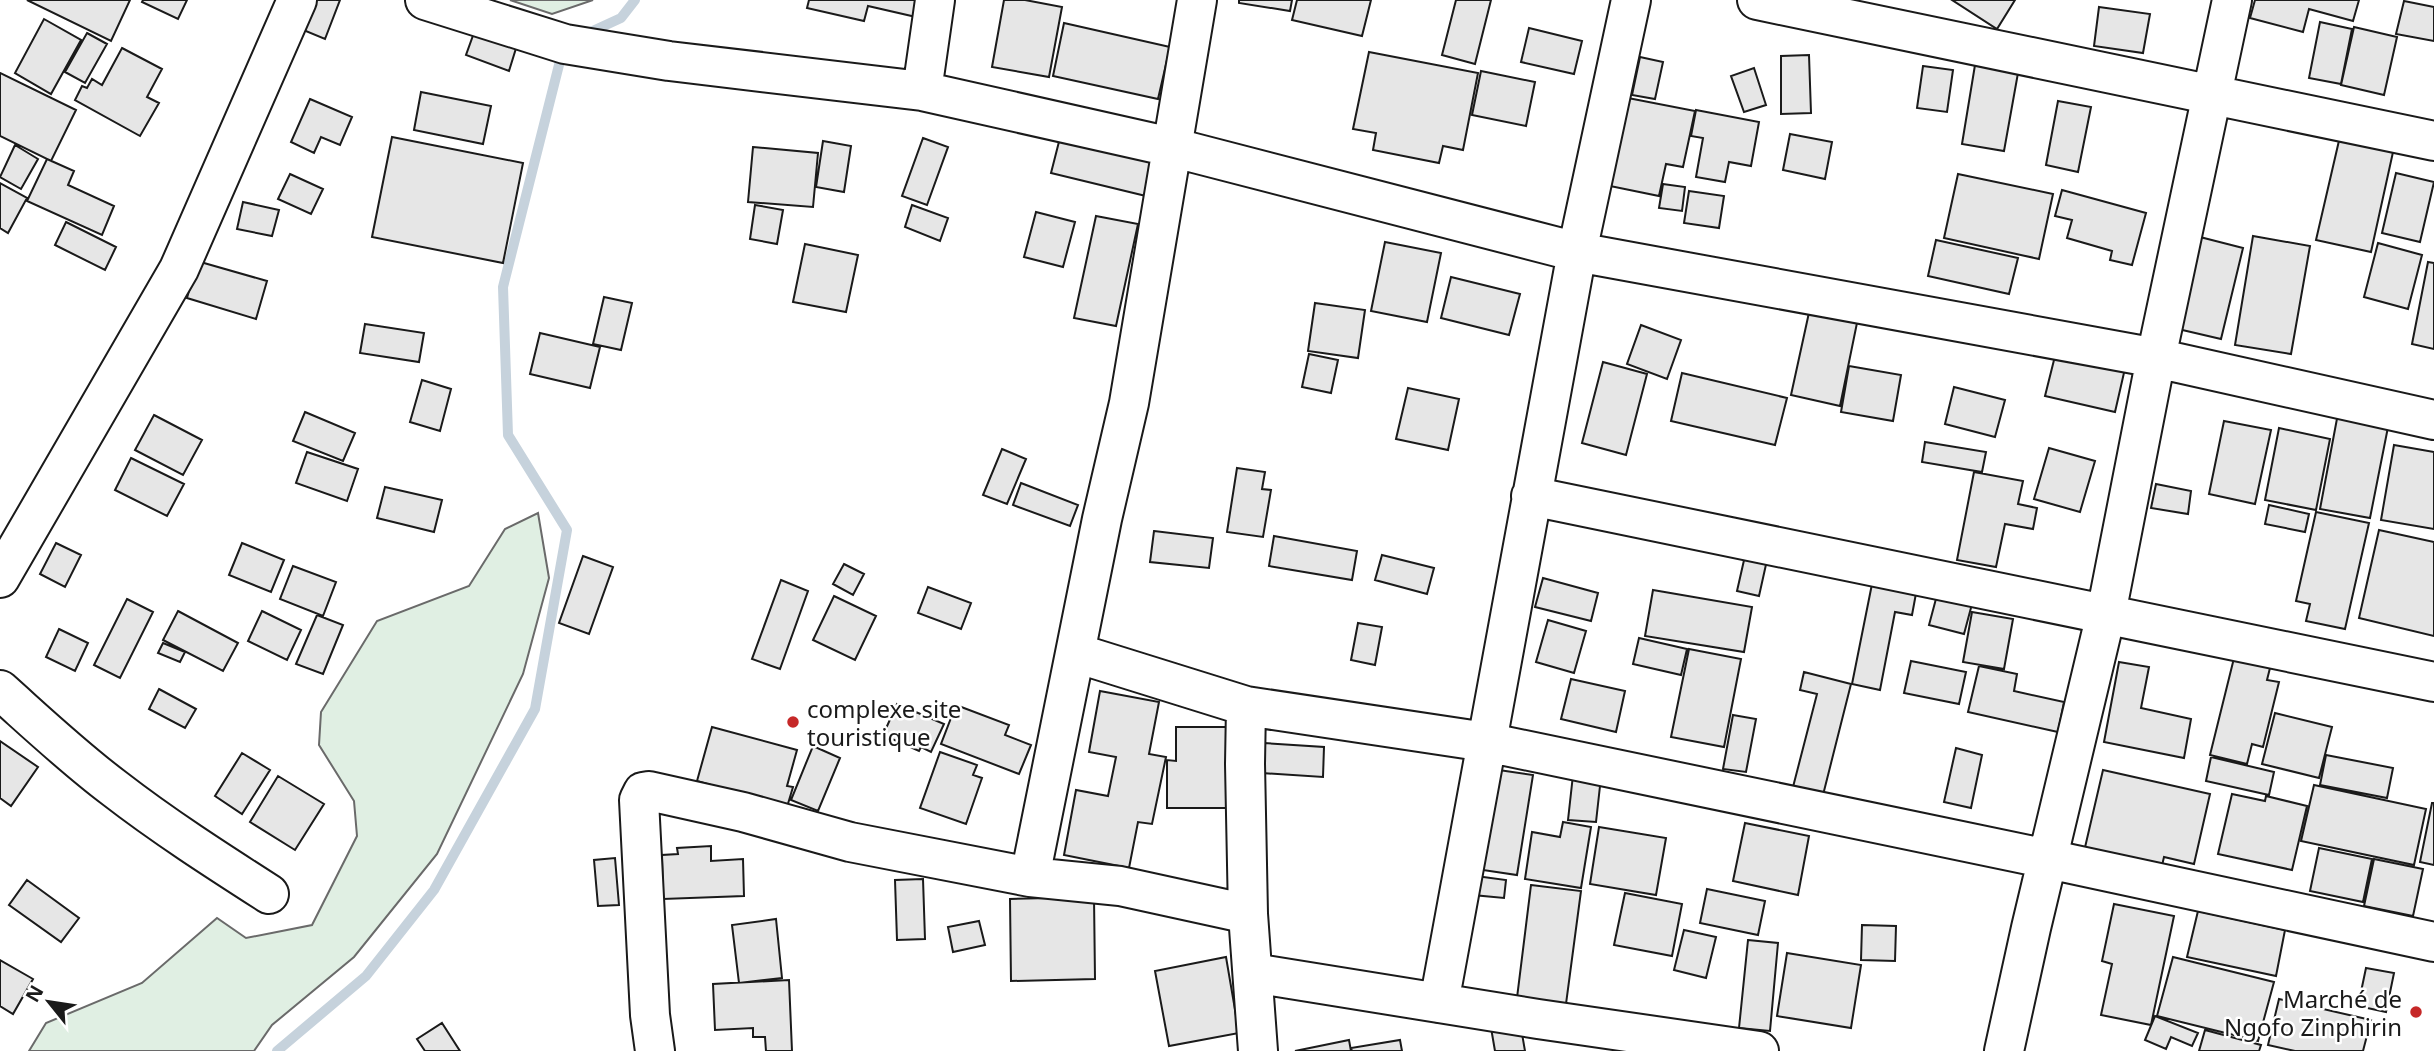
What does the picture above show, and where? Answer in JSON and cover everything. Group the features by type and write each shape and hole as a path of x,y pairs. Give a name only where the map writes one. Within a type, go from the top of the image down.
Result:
{"street":[{"path":"0,578 179,270 297,0"},
{"path":"425,0 565,44 668,61 922,91 1171,147 1577,252 2156,358 2434,420"},
{"path":"922,91 935,0"},
{"path":"1030,877 1102,519 1129,403 1197,0"},
{"path":"1439,1003 1577,252 1631,0"},
{"path":"1758,0 2434,141"},
{"path":"2004,1051 2106,614 2156,358 2232,0"},
{"path":"1531,496 2434,682"},
{"path":"1076,653 1246,706 1486,742 2434,942"},
{"path":"0,690 63,748 114,789 170,830 269,894"},
{"path":"1246,706 1248,914 1253,973 1251,1049"},
{"path":"655,1051 650,1015 639,800 643,792 649,790 743,812 850,842 1030,877 1120,886 1248,914"},
{"path":"1253,973 1759,1051"}],"green space":[{"path":"510,0 593,0 552,14"},
{"path":"538,513 549,578 523,674 437,854 354,957 272,1025 254,1051 29,1051 46,1023 142,983 217,918 246,938 312,925 357,836 354,801 319,745 321,712 377,621 469,586 505,529"}],"building":[{"path":"27,0 130,0 111,41"},
{"path":"187,0 178,19 142,2"},
{"path":"307,0 340,0 325,39 296,27"},
{"path":"809,0 920,0 916,17 868,6 864,21 807,8"},
{"path":"1004,0 1025,0 1062,7 1049,77 992,67"},
{"path":"1239,0 1292,0 1290,11 1239,3"},
{"path":"1297,0 1371,0 1362,36 1292,20"},
{"path":"1456,0 1491,0 1475,64 1442,55"},
{"path":"1952,0 2015,0 1997,29"},
{"path":"2255,0 2359,0 2353,21 2309,9 2303,32 2250,18"},
{"path":"2404,1 2434,7 2434,41 2396,34"},
{"path":"2099,7 2150,14 2143,53 2094,46"},
{"path":"44,19 81,40 51,94 15,73"},
{"path":"2320,22 2352,29 2341,84 2309,78"},
{"path":"1064,23 1170,47 1158,99 1053,76"},
{"path":"2354,27 2397,37 2384,95 2341,85"},
{"path":"1529,28 1582,41 1574,74 1521,62"},
{"path":"475,30 517,45 509,71 466,55"},
{"path":"87,33 107,44 85,83 65,72"},
{"path":"122,48 162,69 147,97 159,103 140,136 75,100 82,86 87,88 92,79 102,85"},
{"path":"1369,52 1478,73 1463,150 1443,146 1439,163 1373,150 1376,133 1353,129"},
{"path":"1809,55 1811,113 1781,114 1781,56"},
{"path":"1640,57 1663,62 1655,99 1632,95"},
{"path":"1975,65 2018,73 2004,151 1962,144"},
{"path":"1923,66 1953,70 1947,112 1917,108"},
{"path":"1754,68 1766,105 1744,112 1731,76"},
{"path":"1481,71 1535,82 1526,126 1472,115"},
{"path":"0,73 76,110 51,161 0,136"},
{"path":"421,92 491,106 483,144 414,130"},
{"path":"1628,98 1695,111 1683,167 1666,164 1659,196 1610,186"},
{"path":"310,99 352,117 340,145 321,137 314,153 291,142"},
{"path":"2058,101 2091,107 2078,172 2046,165"},
{"path":"1696,110 1759,122 1751,166 1729,162 1725,182 1696,177 1703,138 1691,136"},
{"path":"1063,126 1161,150 1150,197 1051,173"},
{"path":"2341,132 2395,143 2371,252 2316,240"},
{"path":"1790,134 1832,142 1825,179 1783,170"},
{"path":"392,137 523,163 503,263 372,237"},
{"path":"923,138 948,147 927,205 902,196"},
{"path":"823,141 851,146 844,192 816,187"},
{"path":"15,145 38,159 21,189 0,177"},
{"path":"753,147 818,153 813,207 748,202"},
{"path":"47,159 74,171 68,185 114,206 102,235 27,201"},
{"path":"2396,173 2434,182 2420,242 2382,233"},
{"path":"290,174 323,189 311,214 278,199"},
{"path":"1958,174 2053,194 2039,259 1944,238"},
{"path":"0,183 27,198 8,233 0,228"},
{"path":"1663,184 1685,187 1682,211 1659,208"},
{"path":"2062,190 2146,213 2132,265 2110,260 2112,251 2067,238 2072,220 2055,216"},
{"path":"1689,191 1724,196 1719,228 1684,223"},
{"path":"243,202 279,210 272,236 237,229"},
{"path":"755,205 783,210 777,244 750,239"},
{"path":"912,205 948,218 940,241 905,227"},
{"path":"1036,212 1075,222 1063,267 1024,257"},
{"path":"1096,216 1138,224 1116,326 1074,318"},
{"path":"66,222 116,247 105,270 55,245"},
{"path":"2253,236 2310,246 2291,354 2235,345"},
{"path":"2200,237 2243,248 2221,339 2178,329"},
{"path":"1936,240 2018,258 2009,294 1928,276"},
{"path":"1385,242 1441,253 1427,322 1371,311"},
{"path":"2378,243 2422,255 2408,309 2364,297"},
{"path":"805,244 858,255 846,312 793,302"},
{"path":"197,261 267,281 256,319 187,298"},
{"path":"2428,262 2434,263 2434,349 2412,344"},
{"path":"1451,277 1520,294 1509,335 1441,318"},
{"path":"604,297 632,303 621,350 593,344"},
{"path":"1315,303 1365,310 1358,358 1308,351"},
{"path":"1810,308 1858,318 1840,406 1791,395"},
{"path":"365,324 424,333 419,362 360,353"},
{"path":"1641,325 1681,340 1667,379 1627,364"},
{"path":"540,333 600,347 590,388 530,374"},
{"path":"2057,348 2126,364 2115,412 2045,396"},
{"path":"1309,354 1338,360 1331,393 1302,387"},
{"path":"1603,362 1647,374 1626,455 1582,443"},
{"path":"1849,366 1901,375 1893,421 1841,412"},
{"path":"1682,373 1787,398 1775,445 1671,421"},
{"path":"422,380 451,389 440,431 410,422"},
{"path":"1954,387 2005,400 1995,437 1945,424"},
{"path":"1408,388 1459,399 1448,450 1396,439"},
{"path":"2339,408 2390,417 2370,518 2320,509"},
{"path":"305,412 355,433 343,461 293,441"},
{"path":"154,415 202,440 183,475 135,450"},
{"path":"2224,421 2271,430 2255,504 2209,494"},
{"path":"2279,428 2330,439 2316,510 2265,500"},
{"path":"1925,442 1986,452 1982,472 1922,462"},
{"path":"2394,445 2434,452 2434,529 2381,520"},
{"path":"2049,448 2095,461 2080,512 2034,499"},
{"path":"1002,449 1026,459 1007,504 983,495"},
{"path":"307,452 358,469 347,501 296,483"},
{"path":"131,458 184,484 167,516 115,490"},
{"path":"1237,468 1265,472 1262,489 1271,490 1263,537 1227,532"},
{"path":"1974,472 2023,481 2018,504 2037,508 2033,529 2005,524 1996,567 1957,560"},
{"path":"1021,483 1078,505 1070,526 1013,505"},
{"path":"2156,484 2191,491 2188,514 2151,508"},
{"path":"385,487 442,500 434,532 377,518"},
{"path":"2269,505 2309,514 2305,532 2265,524"},
{"path":"2316,512 2369,523 2345,629 2306,621 2310,604 2296,601"},
{"path":"2379,530 2434,542 2434,636 2359,618"},
{"path":"1154,531 1213,538 1209,568 1150,562"},
{"path":"1274,536 1357,551 1352,580 1269,566"},
{"path":"56,543 81,555 65,587 40,574"},
{"path":"242,543 284,560 271,592 229,575"},
{"path":"1747,547 1769,551 1759,596 1737,591"},
{"path":"1382,555 1434,568 1427,594 1375,580"},
{"path":"583,556 613,567 589,634 559,623"},
{"path":"844,564 864,574 853,595 833,584"},
{"path":"293,566 336,582 323,616 280,599"},
{"path":"1543,578 1598,593 1591,621 1535,607"},
{"path":"1873,579 1917,588 1912,615 1895,612 1880,690 1852,684"},
{"path":"781,580 808,591 780,669 752,659"},
{"path":"928,587 971,603 961,629 918,613"},
{"path":"1653,590 1752,607 1744,652 1645,636"},
{"path":"1937,595 1972,604 1964,634 1929,625"},
{"path":"834,596 876,616 855,660 813,640"},
{"path":"127,599 153,612 120,678 94,665"},
{"path":"178,611 238,643 223,671 163,640"},
{"path":"262,611 301,630 287,660 248,641"},
{"path":"1972,612 2013,619 2004,669 1963,662"},
{"path":"317,615 343,625 323,674 296,664"},
{"path":"1548,620 1586,631 1574,673 1536,662"},
{"path":"1358,623 1382,627 1375,665 1351,660"},
{"path":"59,629 88,643 75,671 46,657"},
{"path":"1639,638 1687,649 1681,675 1633,664"},
{"path":"163,643 185,652 180,662 158,653"},
{"path":"1689,649 1741,659 1724,747 1671,737"},
{"path":"2236,650 2272,660 2267,680 2279,682 2263,747 2252,744 2247,764 2210,755"},
{"path":"1911,661 1966,672 1959,704 1904,693"},
{"path":"2119,662 2149,667 2141,708 2191,719 2184,758 2104,742"},
{"path":"1979,666 2017,674 2014,691 2064,702 2058,732 1968,712"},
{"path":"1804,672 1851,684 1823,795 1793,787 1817,694 1800,690"},
{"path":"1571,679 1625,691 1616,732 1561,719"},
{"path":"159,689 196,709 185,728 149,709"},
{"path":"1100,691 1159,702 1149,754 1166,757 1152,824 1138,822 1129,868 1064,855 1076,790 1108,796 1116,757 1089,752"},
{"path":"897,704 944,724 931,752 921,747 919,751 883,735"},
{"path":"956,705 1009,725 1005,735 1031,745 1019,774 941,744"},
{"path":"2275,713 2332,727 2319,778 2262,764"},
{"path":"1733,715 1756,719 1746,772 1723,769"},
{"path":"712,727 797,750 787,786 793,787 787,807 697,781"},
{"path":"1176,727 1233,727 1233,808 1167,808 1167,760 1176,761"},
{"path":"0,741 38,767 11,806 0,798"},
{"path":"1264,743 1324,747 1323,777 1262,773"},
{"path":"813,746 840,758 818,811 791,800"},
{"path":"1956,748 1982,755 1971,808 1944,802"},
{"path":"940,752 977,765 973,775 982,778 966,824 920,808"},
{"path":"242,753 270,770 242,814 215,796"},
{"path":"2326,755 2393,768 2387,798 2320,785"},
{"path":"2211,757 2274,772 2269,795 2206,781"},
{"path":"1492,769 1533,775 1517,875 1476,869"},
{"path":"2103,770 2210,794 2194,864 2164,857 2160,874 2083,856"},
{"path":"1573,775 1601,777 1596,822 1568,820"},
{"path":"278,776 324,804 295,850 250,822"},
{"path":"2314,785 2426,809 2414,865 2301,841"},
{"path":"2232,794 2265,801 2266,796 2307,806 2292,870 2218,854"},
{"path":"2434,803 2434,865 2420,862"},
{"path":"1563,822 1591,827 1581,888 1525,879 1532,832 1560,837"},
{"path":"1745,823 1809,836 1798,895 1733,881"},
{"path":"1599,827 1666,838 1656,895 1590,884"},
{"path":"711,846 711,861 743,859 744,896 663,899 662,855 678,854 677,848"},
{"path":"2319,848 2372,859 2363,902 2310,891"},
{"path":"615,858 619,905 598,906 594,860"},
{"path":"2374,859 2423,869 2413,916 2364,906"},
{"path":"1476,876 1506,880 1504,898 1473,895"},
{"path":"923,879 925,939 897,940 895,880"},
{"path":"27,880 79,918 61,942 9,905"},
{"path":"1531,885 1581,891 1566,1004 1517,998"},
{"path":"1707,889 1765,901 1758,935 1700,923"},
{"path":"1625,893 1682,904 1672,956 1614,945"},
{"path":"1094,897 1095,979 1011,981 1010,899"},
{"path":"2114,904 2174,916 2151,1025 2101,1015 2112,964 2102,961"},
{"path":"2198,911 2285,930 2276,976 2187,957"},
{"path":"776,919 782,978 739,983 732,925"},
{"path":"979,921 985,945 953,952 948,927"},
{"path":"1862,925 1896,926 1895,961 1861,960"},
{"path":"1684,930 1716,937 1706,978 1674,970"},
{"path":"1748,940 1778,943 1770,1031 1739,1028"},
{"path":"1787,953 1861,965 1851,1028 1777,1016"},
{"path":"1226,957 1239,1033 1169,1046 1155,971"},
{"path":"2173,957 2274,982 2258,1041 2157,1016"},
{"path":"0,960 33,979 13,1014 0,1006"},
{"path":"2366,968 2394,973 2386,1012 2358,1006"},
{"path":"789,980 792,1051 766,1051 765,1037 753,1037 753,1028 715,1030 713,984"},
{"path":"2279,999 2371,1020 2363,1051 2295,1051 2268,1045"},
{"path":"1519,1016 1525,1051 1495,1051 1490,1022"},
{"path":"2155,1016 2198,1033 2192,1046 2171,1037 2166,1049 2145,1040"},
{"path":"442,1023 460,1051 425,1051 417,1039"},
{"path":"2205,1030 2261,1045 2259,1051 2199,1051"},
{"path":"1349,1040 1351,1051 1295,1051"},
{"path":"1400,1040 1402,1051 1352,1051 1351,1048"}],"waterway":[{"path":"584,35 621,18 635,0"},
{"path":"277,1051 366,976 434,890 535,709 567,530 508,435 503,287 563,49"}],"place":[{"name":"complexe site touristique","path":"793,722"},
{"name":"Marché de Ngofo Zinphirin","path":"2416,1012"}]}
